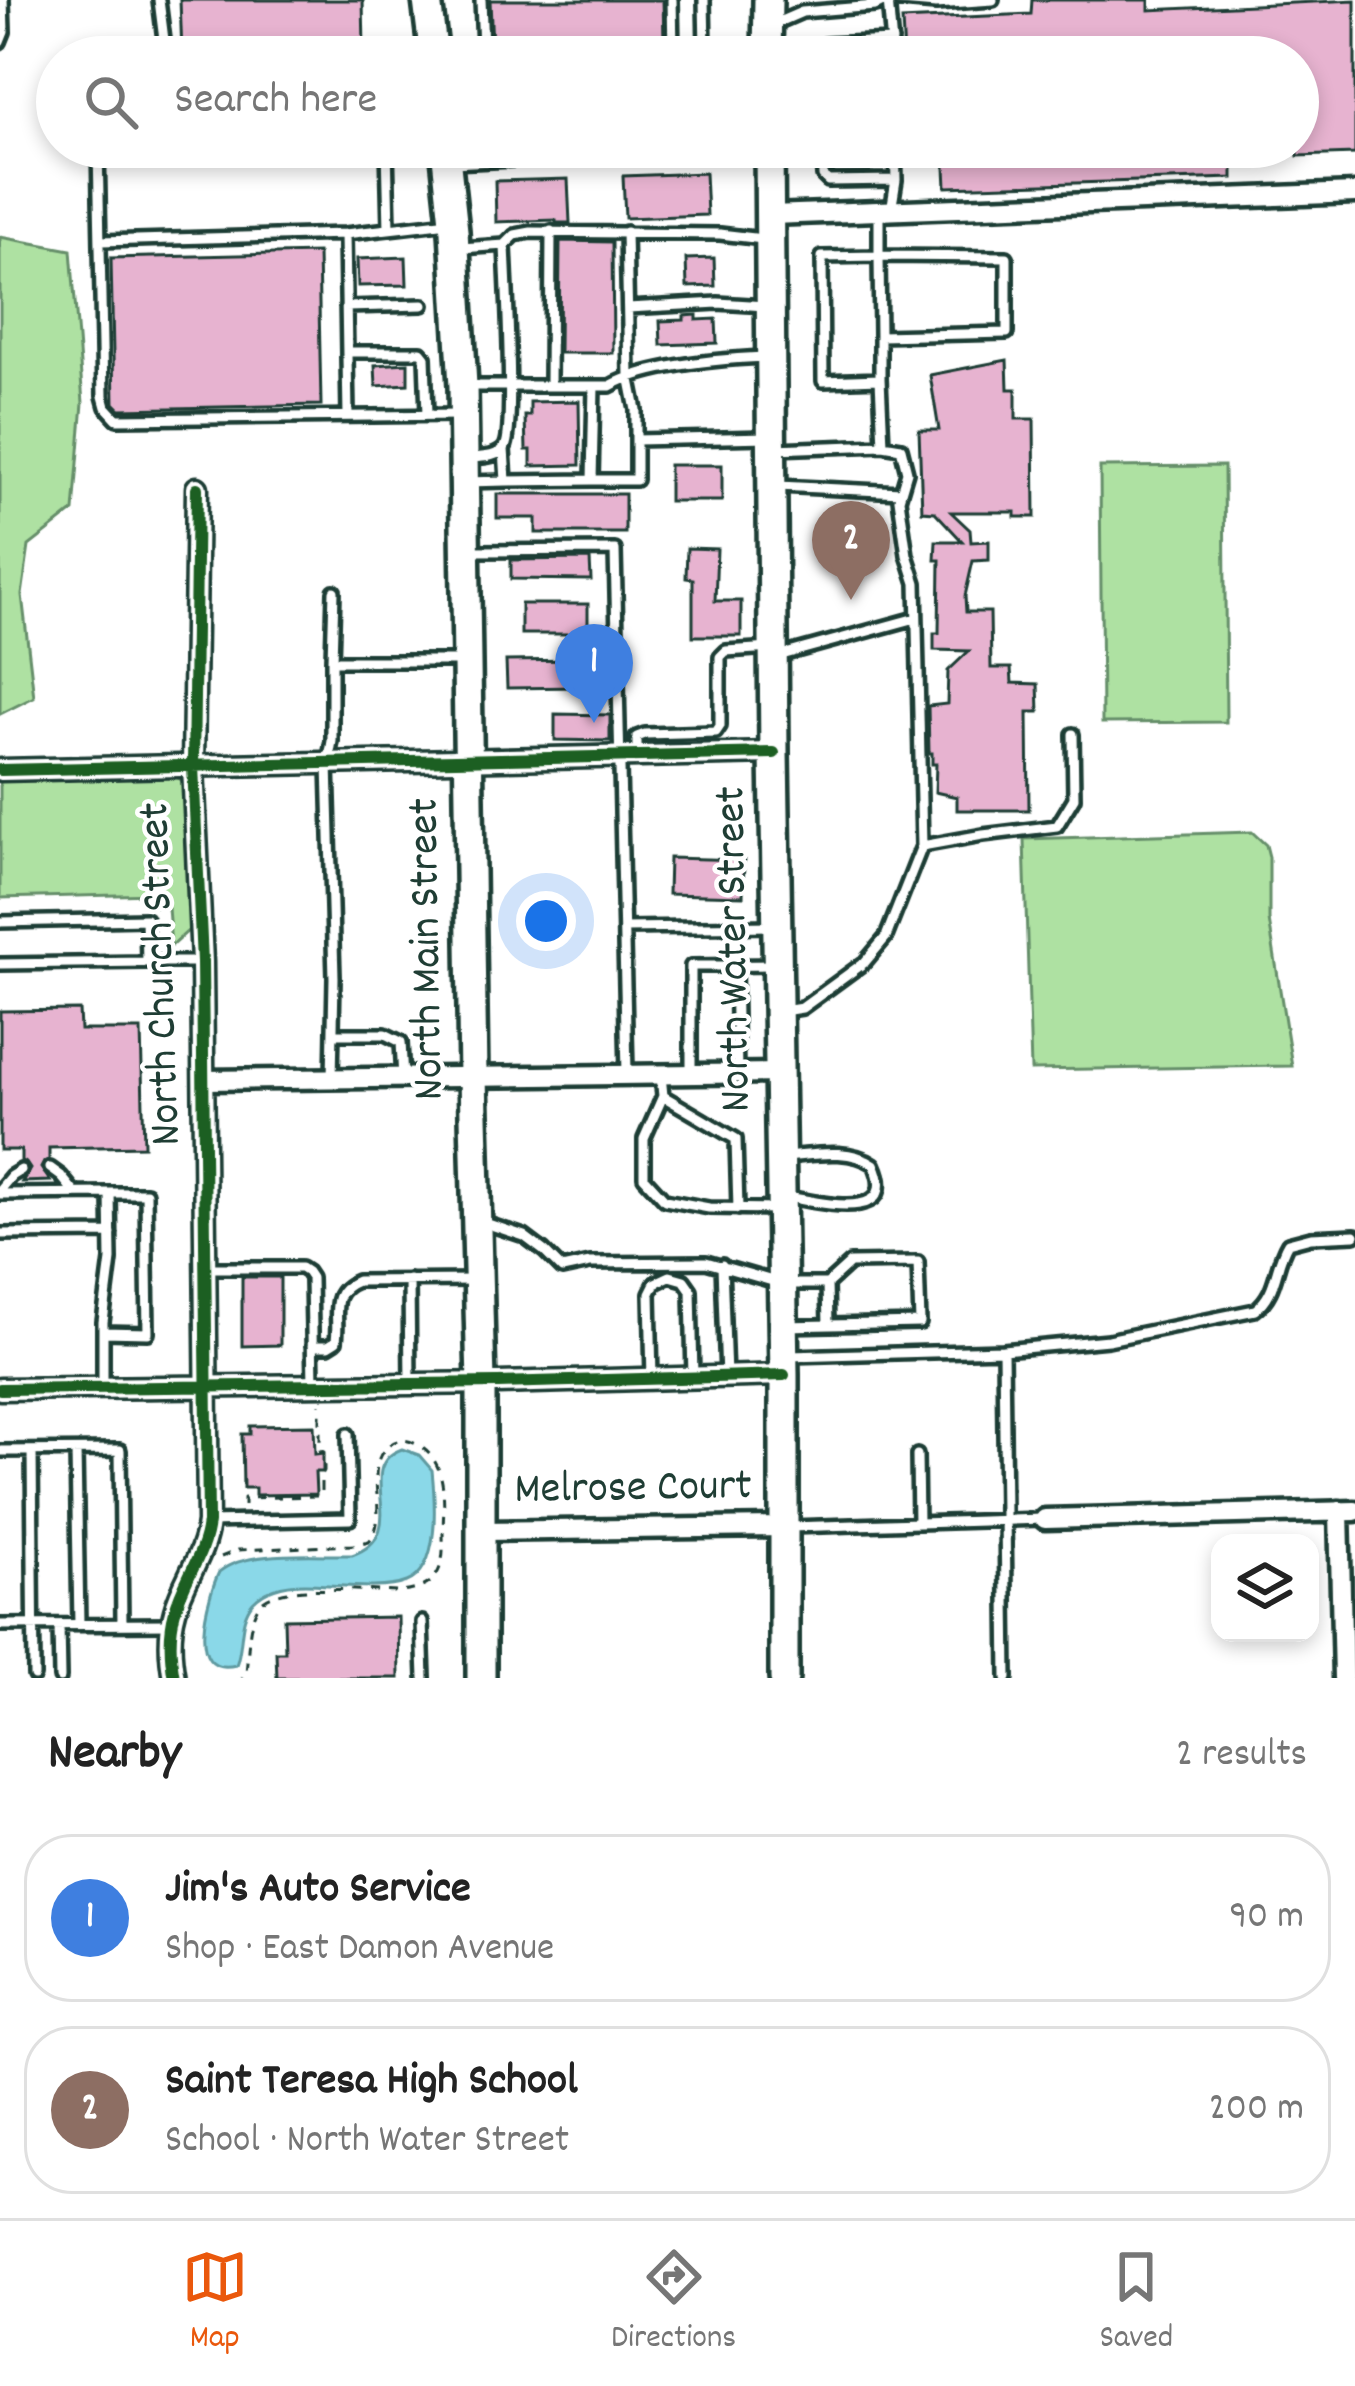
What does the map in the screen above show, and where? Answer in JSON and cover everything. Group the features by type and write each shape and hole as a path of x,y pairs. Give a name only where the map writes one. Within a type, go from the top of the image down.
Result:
{"main road":[{"path":"427,0 432,36"},
{"name":"North Main Street","path":"446,168 463,386 481,1383 481,1678"},
{"name":"North Water Street","path":"769,168 784,1678"}],"street":[{"path":"771,227 885,211 1355,193"},
{"name":"North Church Street","path":"172,1624 208,1522 202,962 193,766 197,488"},
{"path":"0,770 774,754"},
{"path":"204,1080 781,1072"},
{"path":"0,1389 206,1387 316,1395 410,1384 725,1377 784,1366"},
{"path":"1045,1519 1347,1511 1343,1678"},
{"name":"Melrose Court","path":"481,1532 785,1527"},
{"path":"172,1624 174,1678"}],"lane":[{"path":"0,42 3,0"},
{"path":"159,0 164,36"},
{"path":"481,0 482,36"},
{"path":"672,0 673,36"},
{"path":"704,0 705,36"},
{"path":"888,0 892,36"},
{"path":"767,33 802,12 875,6 888,0 993,0"},
{"path":"99,168 104,396 106,407 117,418 463,415"},
{"path":"387,168 389,229"},
{"path":"823,168 828,181 896,180"},
{"path":"883,446 880,256 896,168"},
{"path":"506,481 505,245 515,235 720,233 771,227"},
{"path":"101,241 389,229 505,245"},
{"path":"550,386 551,232"},
{"path":"464,470 506,481 636,480 626,232"},
{"path":"345,233 348,416"},
{"path":"880,336 1007,333 1006,257 822,256 823,381 880,379"},
{"path":"628,308 718,303 771,306"},
{"path":"346,307 423,305"},
{"path":"347,352 422,352 427,415"},
{"path":"463,386 610,386 629,375 772,357"},
{"path":"592,481 594,386"},
{"path":"636,440 901,448 907,472 899,499 916,583 922,846 886,937 865,962 802,1008 779,1012"},
{"path":"464,470 504,448"},
{"path":"772,486 901,492"},
{"path":"465,550 615,550 628,757 627,1076"},
{"path":"332,1079 328,764 334,590"},
{"path":"628,757 637,737 645,734 716,732 720,657 726,651 773,652 916,618"},
{"path":"332,661 467,661"},
{"path":"922,846 1057,826 1074,798 1073,734"},
{"path":"0,922 146,919 147,962"},
{"path":"624,928 778,926"},
{"path":"0,964 202,962"},
{"path":"691,1074 691,966 778,964"},
{"path":"735,965 736,1073"},
{"path":"333,1034 385,1034 401,1042 403,1078"},
{"path":"661,1075 662,1096 644,1139 644,1177 665,1200 709,1208 782,1203 855,1207 878,1190 874,1164 856,1156 782,1158"},
{"path":"662,1096 736,1139 737,1209"},
{"path":"50,1168 75,1193"},
{"path":"0,1191 21,1170"},
{"path":"0,1191 146,1193 148,1334 103,1332"},
{"path":"103,1388 110,1193"},
{"path":"476,1220 524,1236 562,1269 590,1263 706,1262 783,1284 826,1284 850,1263 918,1262 920,1323 784,1326"},
{"path":"0,1234 111,1233"},
{"path":"784,1366 1108,1340 1255,1310 1268,1300 1288,1244 1311,1237 1355,1235"},
{"path":"670,1262 670,1276"},
{"path":"722,1265 725,1377"},
{"path":"205,1268 301,1268 307,1272 316,1395"},
{"path":"652,1379 650,1294 655,1283 670,1276 684,1280 691,1290 694,1378"},
{"path":"409,1280 410,1384"},
{"path":"312,1346 336,1341 338,1293 344,1286 357,1281 478,1280"},
{"path":"826,1284 828,1325"},
{"path":"1003,1350 1007,1678"},
{"path":"208,1522 350,1519 348,1434"},
{"path":"0,1451 120,1450 122,1623"},
{"path":"32,1451 34,1676"},
{"path":"76,1451 79,1624"},
{"path":"917,1455 918,1523"},
{"path":"785,1527 1045,1519"},
{"path":"422,1622 424,1678"},
{"path":"0,1625 172,1624"},
{"path":"59,1625 60,1678"}],"path":[{"path":"244,1514 244,1498 321,1496 324,1452 320,1450 316,1395"},
{"path":"221,1557 238,1550 369,1541 378,1525 378,1462 385,1449 398,1441 414,1442 429,1452 439,1470 443,1552 432,1581 402,1592 273,1595 255,1613 242,1678"},
{"path":"324,1460 338,1460"}],"green space":[{"path":"0,237 71,250 83,403 74,511 29,546 22,595 34,697 0,714"},
{"path":"1224,466 1226,722 1102,723 1100,467"},
{"path":"175,776 183,781 190,929 171,946 168,908 156,907 154,894 0,898 0,780"},
{"path":"1252,832 1266,845 1269,857 1269,920 1292,1066 1031,1070 1024,839"}],"water":[{"path":"402,1449 419,1455 432,1470 431,1549 418,1575 385,1587 298,1584 270,1590 248,1609 236,1665 220,1666 210,1659 204,1631 219,1572 246,1560 352,1555 370,1545 382,1517 381,1470"}],"building":[{"path":"180,0 363,0 364,36 181,36"},
{"path":"490,0 663,0 664,36 492,36"},
{"path":"1032,0 1149,0 1149,10 1355,0 1355,154 1319,155 1319,36 903,36 902,20 1031,14"},
{"path":"945,168 1233,168 1233,178 946,187"},
{"path":"705,173 707,215 625,218 623,176"},
{"path":"568,179 570,223 496,222 495,181"},
{"path":"560,241 612,242 613,353 559,353"},
{"path":"318,253 321,405 120,409 114,403 111,258"},
{"path":"406,257 407,285 358,286 357,259"},
{"path":"714,258 715,286 687,287 686,259"},
{"path":"697,315 697,320 716,319 717,343 661,345 660,321"},
{"path":"1007,360 1008,389 1016,389 1016,419 1034,419 1035,517 1015,517 1015,512 951,512 970,530 971,542 989,541 989,560 973,561 965,596 966,612 990,612 991,668 1011,668 1012,683 1038,684 1039,712 1028,712 1029,810 957,810 957,797 935,792 928,706 947,704 948,671 969,651 934,650 934,633 939,633 936,541 962,541 935,512 922,511 919,430 939,430 930,375"},
{"path":"408,363 408,384 376,386 375,365"},
{"path":"579,401 580,465 531,466 525,416 530,416 530,402"},
{"path":"669,465 722,465 722,501 669,501"},
{"path":"497,494 625,494 625,533 536,533 536,518 497,518"},
{"path":"687,548 717,549 715,601 741,601 741,636 693,636 693,579 686,578"},
{"path":"590,559 591,580 511,579 511,560"},
{"path":"521,604 588,604 588,634 521,634"},
{"path":"580,660 581,687 507,688 506,661"},
{"path":"555,714 610,715 610,741 555,740"},
{"path":"669,858 744,860 743,896 668,894"},
{"path":"79,1010 80,1030 141,1030 144,1146 49,1148 49,1159 41,1168 50,1181 22,1182 30,1169 21,1161 21,1150 0,1150 0,1011"},
{"path":"242,1277 280,1277 280,1345 242,1346"},
{"path":"314,1425 315,1454 323,1453 323,1472 315,1472 316,1494 255,1495 255,1488 243,1488 242,1434 250,1434 250,1426"},
{"path":"398,1617 399,1678 277,1678 276,1652 285,1652 284,1619"}],"cycle path":[{"path":"174,1678 173,1619 208,1522 202,962 193,766 197,488"},
{"path":"0,770 774,753"},
{"path":"0,1389 784,1375"}],"place":[{"name":"Saint Teresa High School","path":"851,600"},
{"name":"Jim's Auto Service","path":"594,723"}]}
